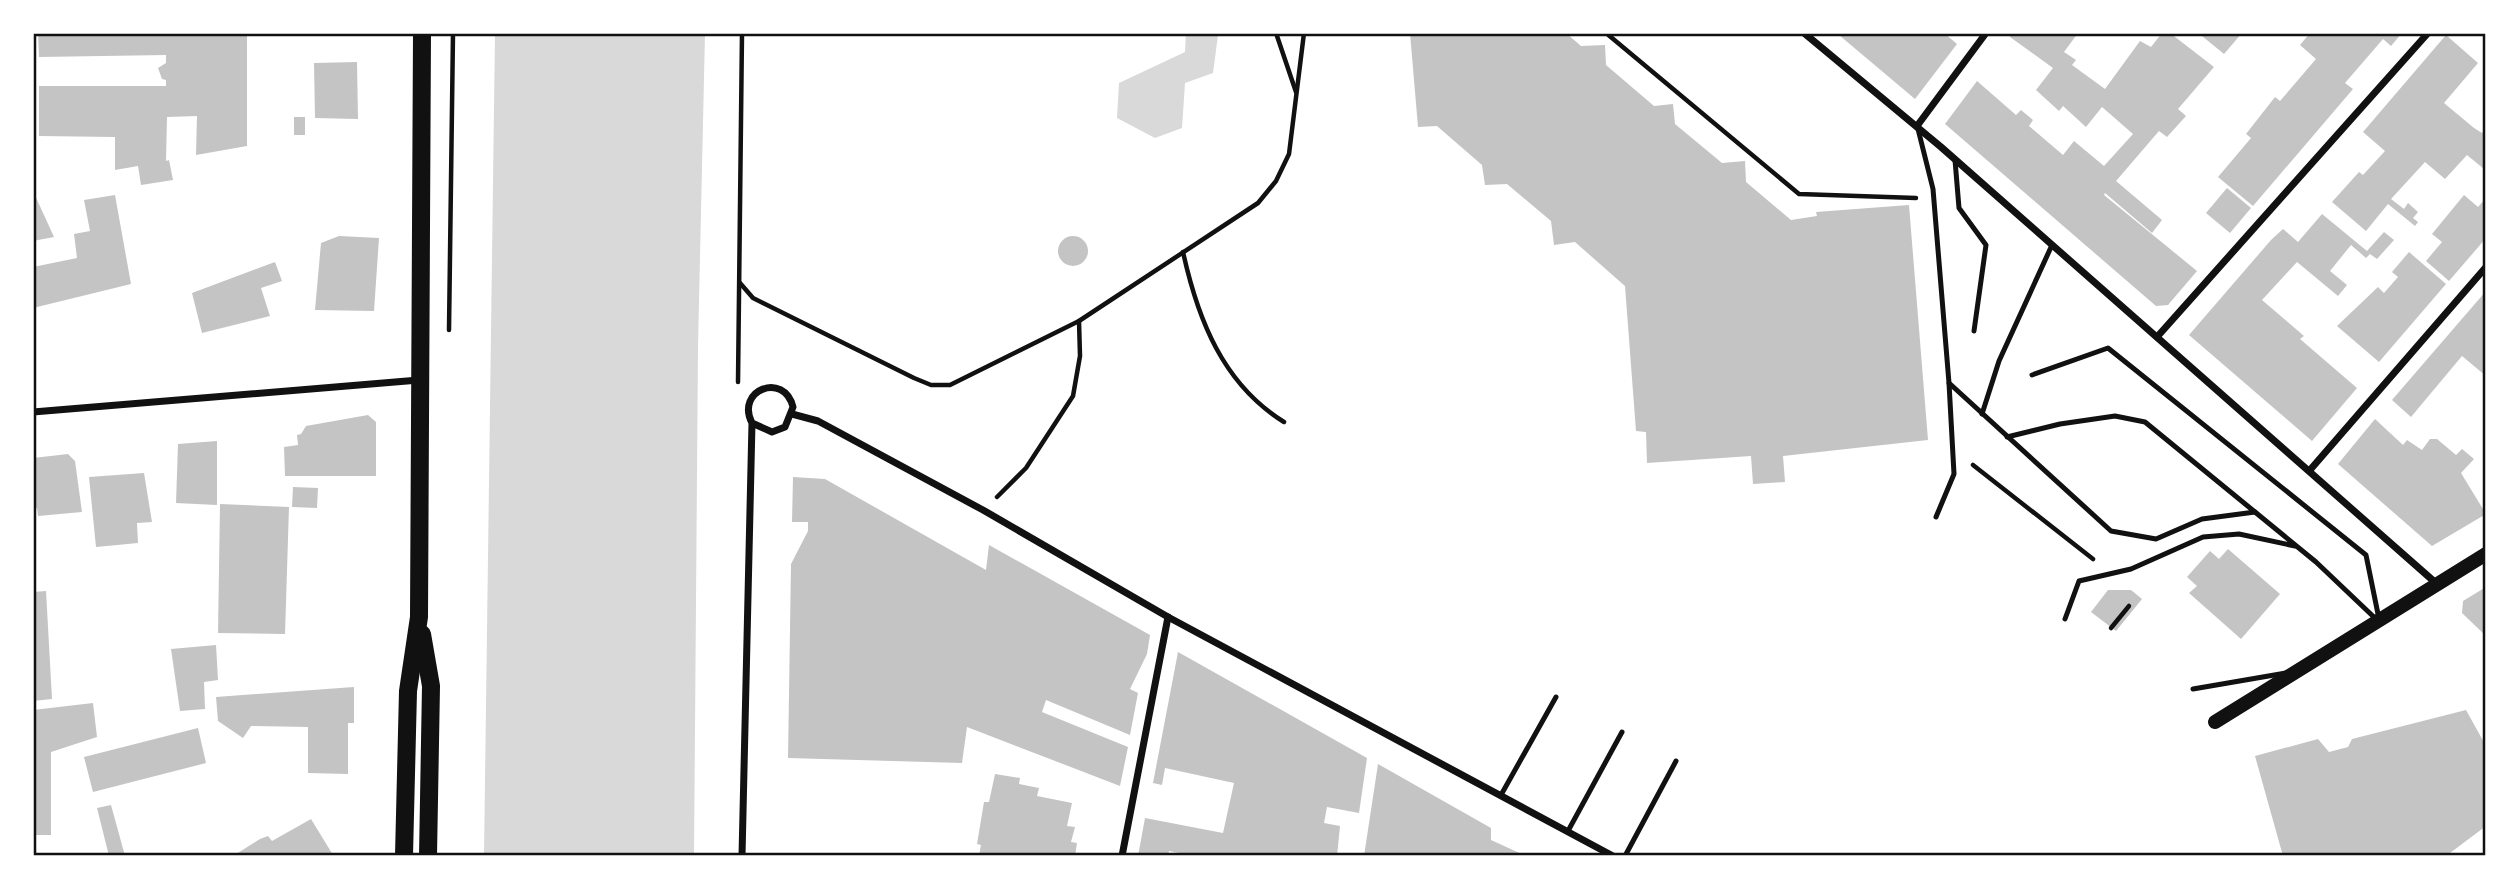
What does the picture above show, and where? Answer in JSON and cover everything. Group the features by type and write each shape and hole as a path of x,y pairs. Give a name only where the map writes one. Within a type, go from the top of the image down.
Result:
{"main road":[{"path":"404,856 408,691 419,617 422,33"},
{"path":"2215,722 2486,554"},
{"path":"419,617 431,686 428,856"}],"street":[{"path":"1804,33 1917,126 2437,584"},
{"path":"1917,126 1986,33"},
{"path":"2157,337 2428,33"},
{"path":"2310,470 2486,267"},
{"path":"33,412 420,380"},
{"path":"741,856 752,423 747,409 749,401 759,389 781,389 787,394 793,407 785,426 772,432 752,423"},
{"path":"792,414 818,421 984,510 1168,617 1614,856"},
{"path":"1122,856 1168,617"}],"lane":[{"path":"1917,126 1933,189 1952,421 1954,474 1936,517"},
{"path":"1955,160 1959,208 1986,245 1974,331"},
{"path":"1982,414 1999,361 2052,245"},
{"path":"2032,375 2108,348 2366,555 2379,622"},
{"path":"1949,383 2111,531 2156,539 2202,519 2255,512"},
{"path":"2007,437 2060,424 2115,416 2145,422 2298,547 2379,622"},
{"path":"2065,619 2079,581 2131,569 2203,537 2239,534 2298,547"},
{"path":"2193,689 2300,671"},
{"path":"1501,795 1556,697"},
{"path":"1568,831 1622,732"},
{"path":"1625,856 1676,761"}],"path":[{"path":"742,33 739,283 753,298 931,385 950,385 1079,321 1258,203 1276,181 1289,155 1304,33"},
{"path":"1276,33 1297,95"},
{"path":"1606,33 1799,194 1916,197 1917,210"},
{"path":"1184,252 1203,323 1227,368 1264,409 1284,422"},
{"path":"984,510 1026,468 1073,396 1080,356 1079,321"},
{"path":"1952,421 1962,431 1972,465 2092,558 2097,576"},
{"path":"2111,628 2129,606"}],"shaded area":[{"path":"495,33 705,33 698,347 694,856 484,856"},
{"path":"1186,33 1218,35 1213,73 1185,83 1182,128 1155,138 1117,118 1119,83 1185,52"}],"building":[{"path":"38,33 247,33 247,146 196,155 197,116 167,117 166,161 169,160 173,180 141,185 138,166 115,170 115,137 39,136 39,86 166,86 166,80 162,79 158,68 166,63 166,55 39,57"},
{"path":"1410,33 1566,33 1581,46 1605,45 1606,65 1654,106 1673,104 1675,124 1722,163 1745,161 1746,182 1791,220 1817,216 1816,212 1909,205 1928,440 1783,456 1785,482 1753,484 1751,456 1647,463 1646,432 1636,431 1625,286 1575,242 1554,245 1551,221 1507,184 1485,185 1482,165 1437,126 1418,127"},
{"path":"1944,33 1957,44 1915,99 1839,35"},
{"path":"2012,33 2078,33 2064,52 2076,60 2072,65 2105,89 2140,41 2151,47 2162,33 2170,33 2214,67 2178,109 2186,116 2167,137 2159,131 2116,181 2162,220 2152,233 2105,193 2104,195 2197,271 2168,305 2156,306 1945,124 1977,81 2016,115 2021,110 2033,120 2029,126 2063,155 2074,141 2104,166 2133,134 2102,107 2086,127 2063,106 2059,111 2036,90 2053,68 2010,37"},
{"path":"2204,33 2242,33 2224,54 2202,36"},
{"path":"2310,33 2402,33 2391,46 2383,39 2345,83 2353,89 2253,206 2218,177 2251,138 2246,134 2275,97 2280,101 2316,59 2300,45"},
{"path":"2446,35 2478,63 2444,103 2482,133 2486,129 2486,167 2484,169 2467,155 2445,179 2425,162 2391,199 2404,209 2408,203 2418,212 2413,218 2418,222 2415,226 2388,204 2366,231 2332,202 2359,172 2363,175 2385,151 2363,132"},
{"path":"357,62 358,119 315,118 314,63"},
{"path":"294,117 305,117 305,135 294,135"},
{"path":"2227,188 2251,208 2230,233 2206,213"},
{"path":"33,191 54,237 33,241"},
{"path":"115,195 131,284 33,308 33,267 77,258 74,234 90,231 84,200"},
{"path":"2464,195 2478,207 2486,198 2486,238 2449,281 2426,261 2442,242 2432,234"},
{"path":"2322,214 2367,251 2384,232 2394,240 2377,259 2370,254 2366,258 2351,245 2330,271 2347,285 2338,296 2297,262 2262,300 2304,336 2300,339 2357,388 2312,441 2189,335 2283,229 2298,242"},
{"path":"339,236 379,238 374,311 315,310 321,243"},
{"path":"1073,236 1084,240 1088,251 1084,262 1073,266 1062,262 1058,251 1062,240"},
{"path":"2409,252 2446,284 2379,362 2337,326 2378,287 2384,293 2398,277 2392,272"},
{"path":"275,262 282,281 261,288 270,316 202,333 192,293"},
{"path":"2486,291 2486,376 2462,356 2411,417 2392,400"},
{"path":"368,415 376,422 376,476 285,476 284,447 298,445 297,435 301,434 306,426"},
{"path":"2375,419 2403,445 2407,440 2422,450 2430,439 2437,439 2456,455 2462,449 2474,459 2461,473 2486,514 2432,546 2338,464"},
{"path":"217,441 217,505 176,503 178,444"},
{"path":"68,454 75,461 82,512 38,516 37,508 33,508 33,458"},
{"path":"144,473 152,522 137,523 138,543 96,547 89,477"},
{"path":"793,477 825,479 986,570 989,545 1150,635 1147,654 1130,689 1138,693 1130,735 1046,700 1042,712 1128,747 1120,786 967,727 962,763 788,758 791,564 808,531 808,522 792,522"},
{"path":"293,487 318,488 317,508 292,507"},
{"path":"220,504 289,507 285,634 218,633"},
{"path":"2228,549 2280,594 2241,639 2189,593 2197,586 2187,577 2210,551 2219,559"},
{"path":"2486,587 2486,636 2462,613 2463,601"},
{"path":"2108,590 2131,590 2142,599 2116,631 2091,612"},
{"path":"46,591 52,699 33,701 33,592"},
{"path":"216,645 218,680 204,682 205,709 180,711 171,649"},
{"path":"1178,652 1367,758 1359,813 1327,807 1324,823 1340,826 1337,856 1193,856 1169,851 1168,856 1138,856 1145,818 1223,833 1234,783 1165,768 1162,785 1153,783"},
{"path":"354,687 354,723 348,723 348,774 308,773 308,727 251,726 243,738 218,721 216,697"},
{"path":"93,703 97,737 51,752 51,835 33,835 33,710"},
{"path":"2466,710 2486,746 2486,826 2446,856 2283,856 2255,756 2318,739 2329,752 2348,747 2352,739"},
{"path":"198,728 206,763 93,792 84,757"},
{"path":"1378,764 1491,828 1491,840 1526,856 1364,856"},
{"path":"995,774 1020,778 1019,784 1039,788 1037,796 1072,803 1067,826 1075,827 1071,842 1077,843 1075,856 979,856 981,845 977,844 984,802 989,802"},
{"path":"111,805 125,856 109,856 97,808"},
{"path":"311,819 333,855 233,856 260,839 268,836 272,841"}]}
